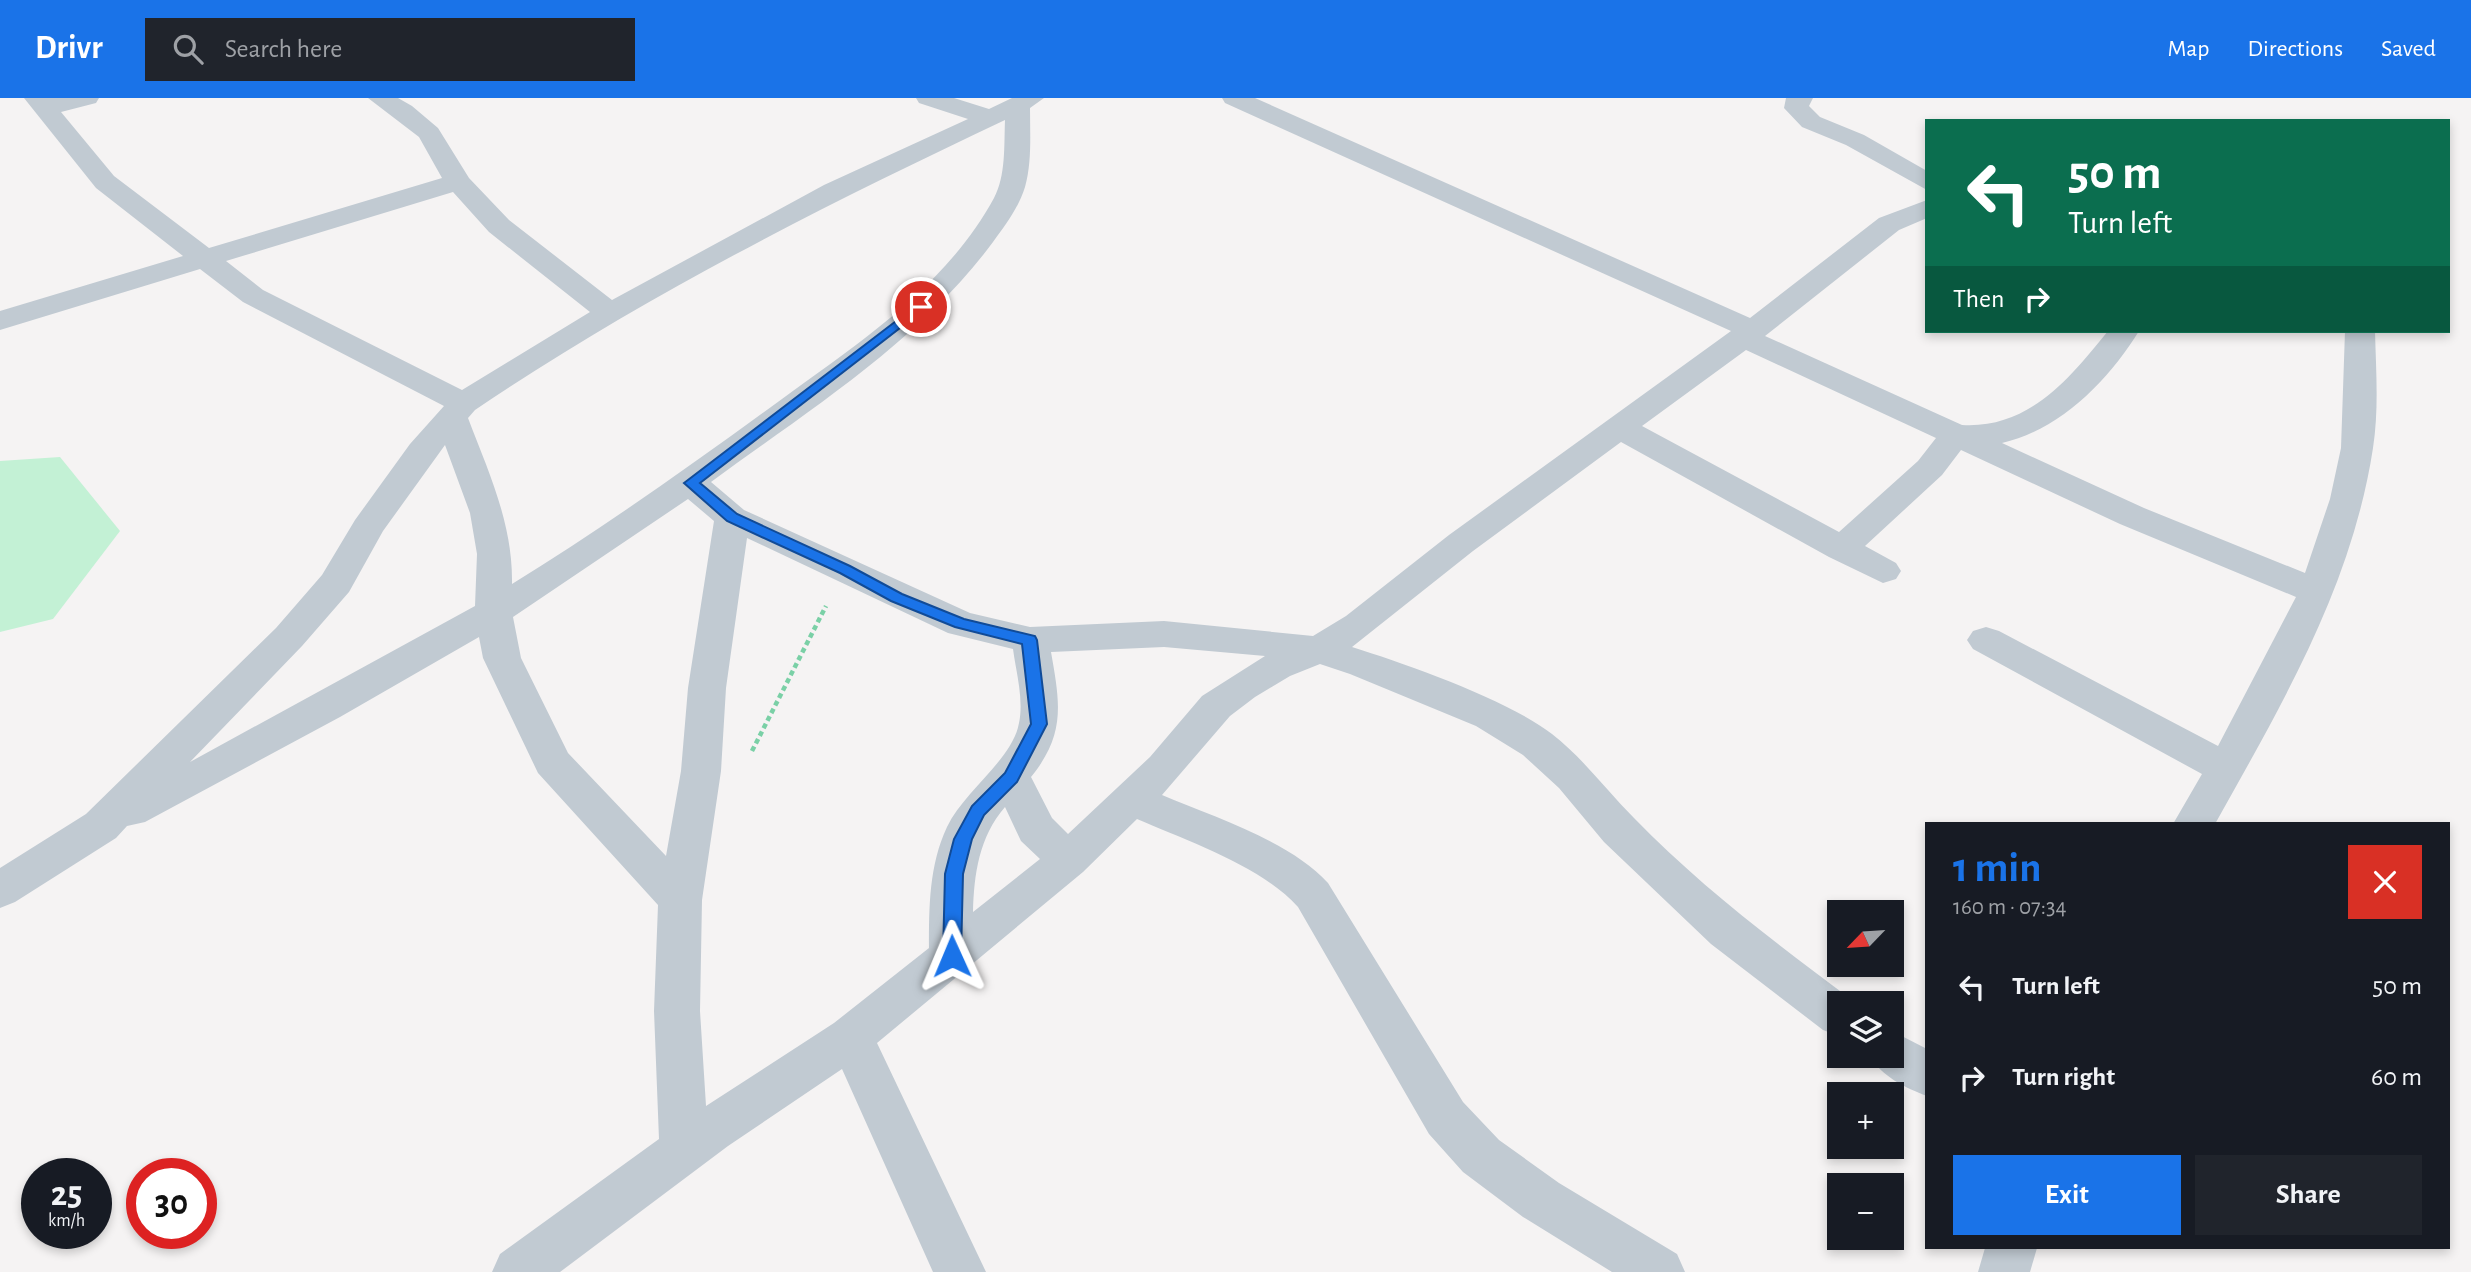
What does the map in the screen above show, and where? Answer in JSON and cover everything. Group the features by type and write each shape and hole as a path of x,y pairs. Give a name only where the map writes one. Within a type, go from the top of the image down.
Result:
{"street":[{"path":"41,103 87,98"},
{"path":"380,98 403,111 429,133 458,182 499,226 610,313"},
{"path":"928,98 1013,106"},
{"path":"1234,98 1748,333 1955,435 2197,545 2317,592"},
{"path":"1801,98 1797,100 1797,108 1811,122 1855,140 1925,181"},
{"path":"41,103 105,182 253,296 458,410 487,513 495,554 493,611 502,658 552,762 680,900"},
{"path":"100,826 289,636 336,583 367,528 422,451 458,410 521,365 610,313 834,191 1013,106"},
{"path":"0,890 100,826 358,690 493,611 691,483 907,321 948,281 985,234 1010,194 1016,153 1013,106"},
{"path":"0,321 458,182"},
{"path":"518,1272 684,1150 851,1037 952,956 1068,860 1164,768 1216,706 1241,687 1277,666 1319,650 1359,625 1461,543 1748,333 1888,224 1925,209"},
{"path":"1841,549 1930,468 1955,435 2007,432 2038,416 2080,381 2122,333"},
{"path":"2195,822 2268,692 2317,592 2343,514 2357,448 2361,333"},
{"path":"1619,427 1884,571"},
{"path":"691,483 732,518 897,597 961,624 1030,640 1164,634 1245,640 1319,650 1363,664 1490,716 1537,744 1573,777 1619,830 1727,931 1827,1007"},
{"path":"684,1150 677,1011 680,900 701,771 707,688 732,518"},
{"path":"952,956 954,874 963,839 978,811 1011,777 1039,724 1030,640"},
{"path":"1986,640 2225,768"},
{"path":"1011,777 1036,829 1068,860"},
{"path":"1132,799 1226,840 1297,877 1313,895 1446,1118 1481,1156 1541,1200 1659,1272"},
{"path":"851,1037 928,1209 960,1272"},
{"path":"1904,1060 1925,1074"},
{"path":"2004,1272 2011,1249"}],"path":[{"path":"751,752 845,570"}],"green space":[{"path":"60,457 120,531 53,619 0,632 0,461"}],"route":[{"path":"921,307 907,321 691,483 732,518 897,597 961,624 1030,640 1039,724 1028,750 1011,777 978,811 963,839 954,874 952,956"}]}
